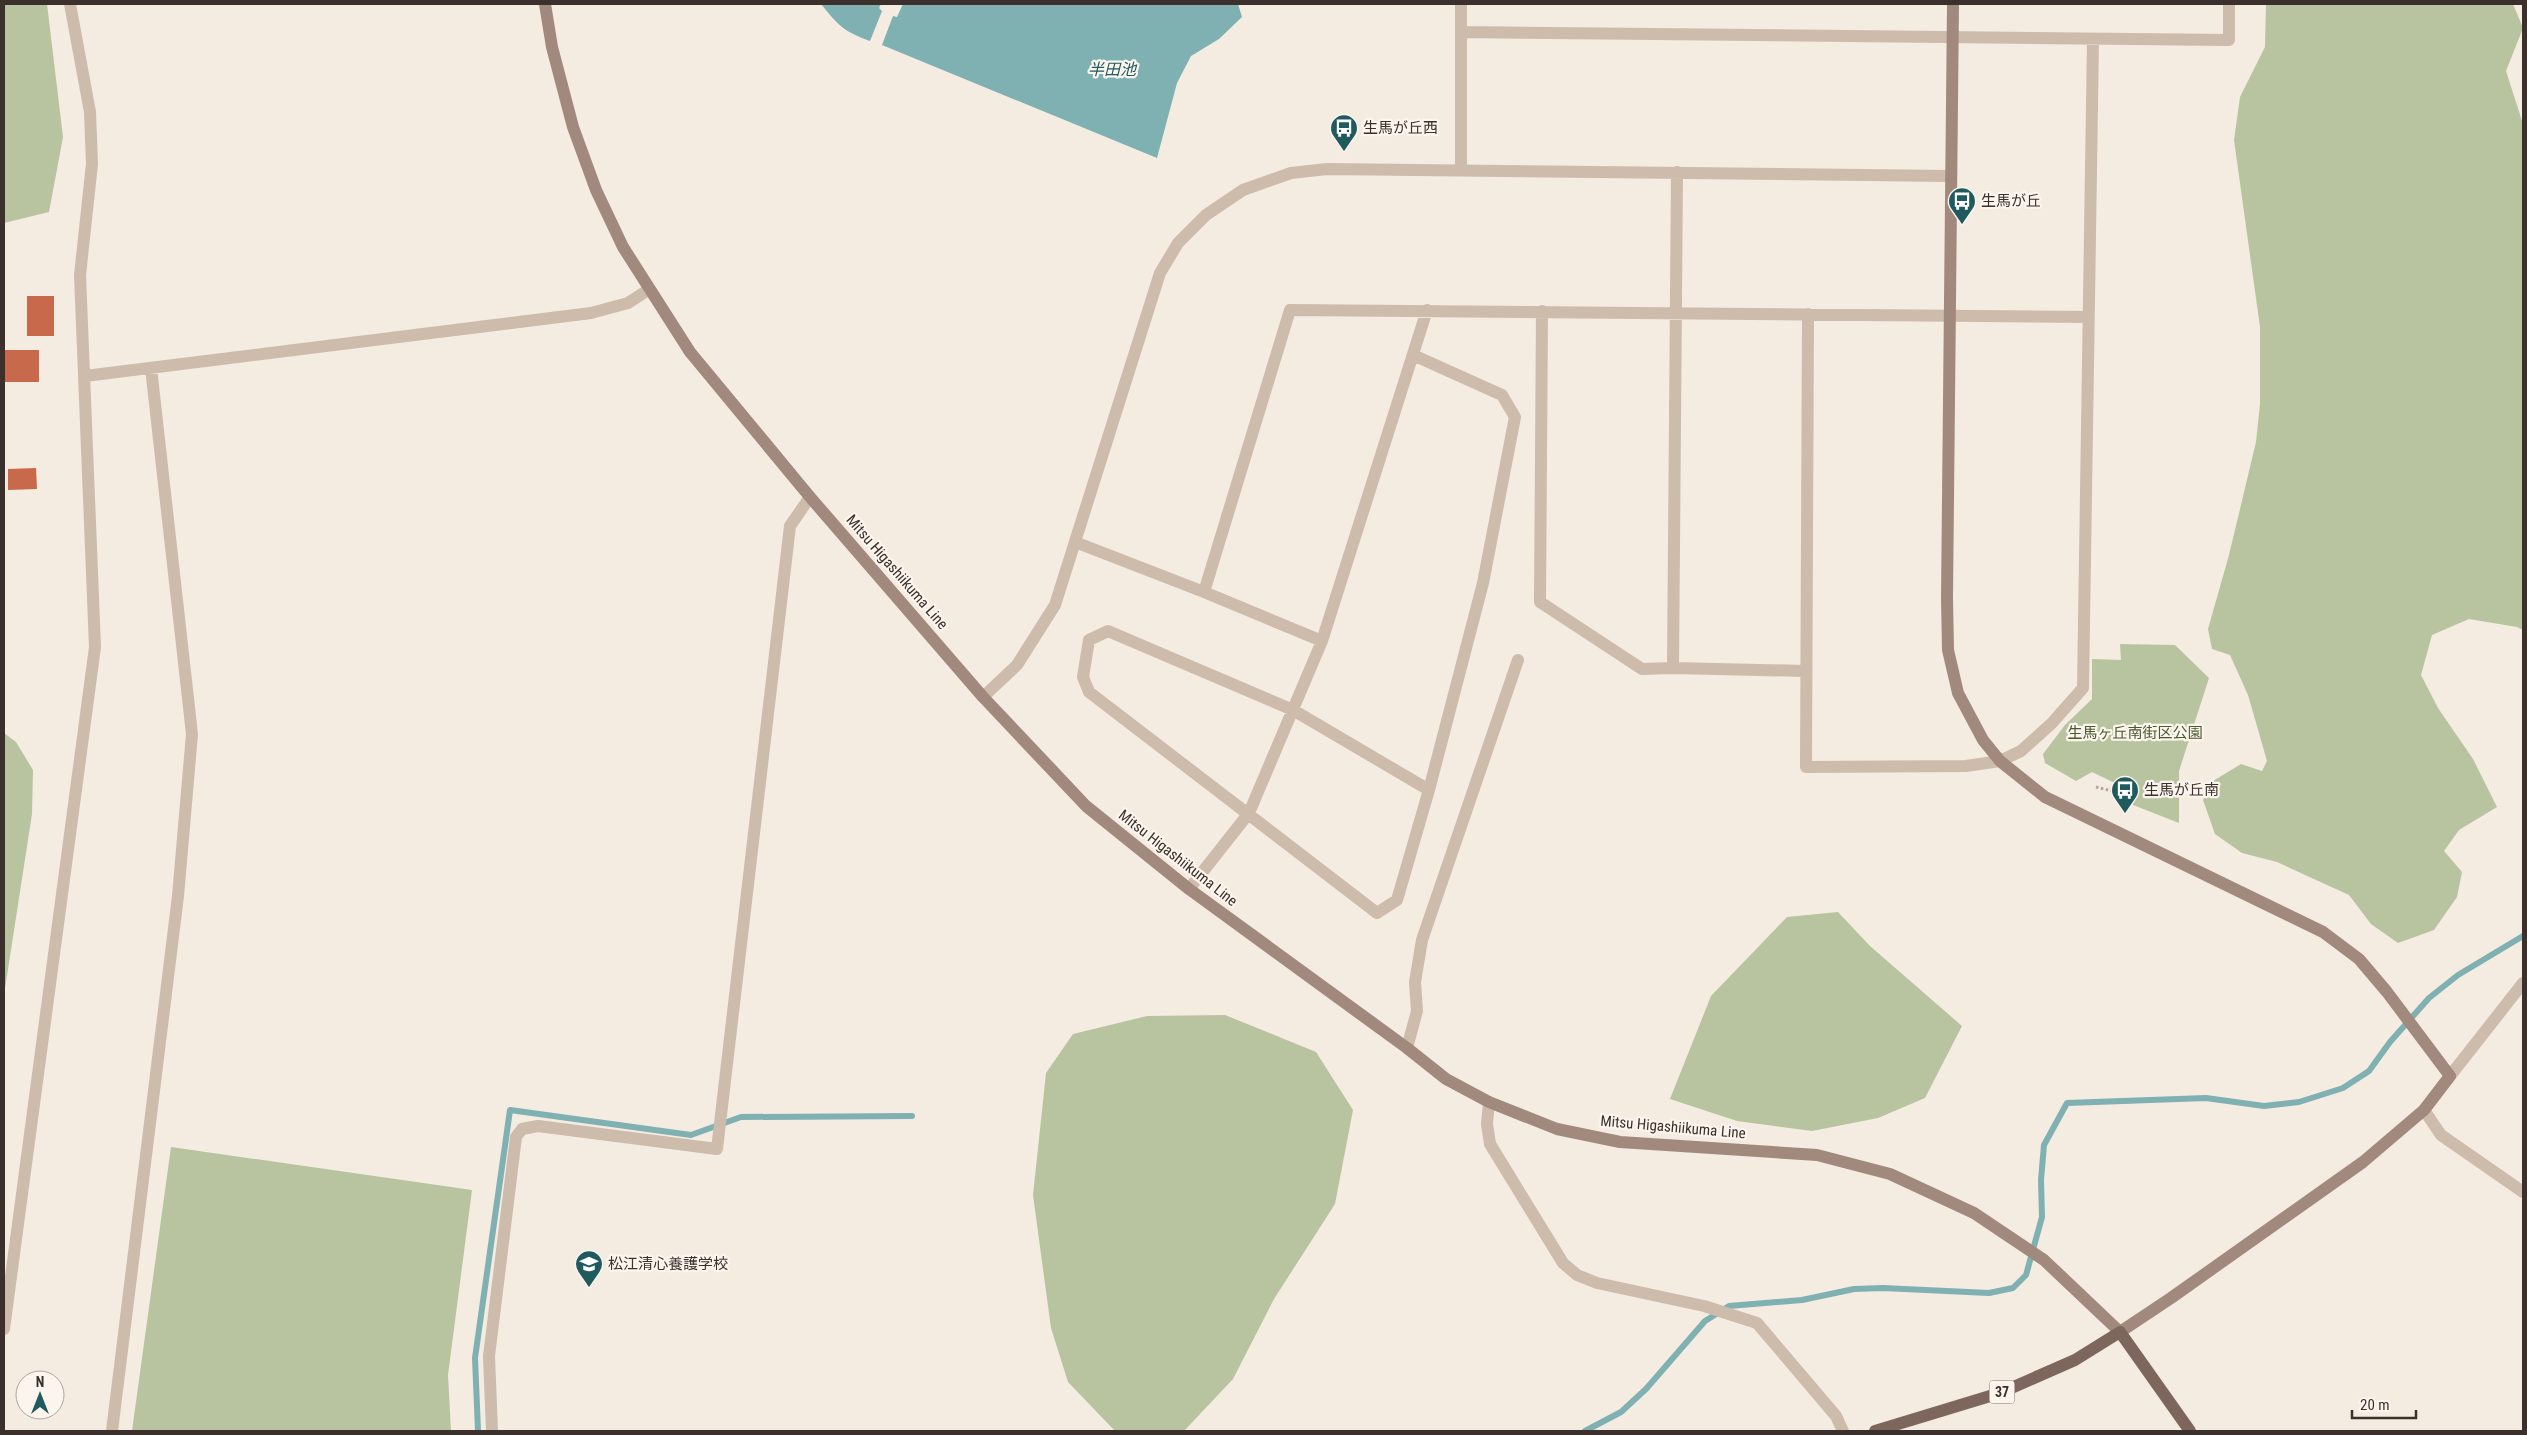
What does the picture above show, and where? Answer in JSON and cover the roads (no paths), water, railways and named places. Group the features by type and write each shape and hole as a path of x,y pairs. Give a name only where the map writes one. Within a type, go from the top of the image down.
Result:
{"main road":[{"name":"Mitsu Higashiikuma Line","path":"545,4 552,47 573,127 596,190 619,239 648,290 690,352 810,498 983,697 1086,806 1189,889 1408,1048 1446,1079 1490,1102 1557,1129 1620,1142 1817,1155 1890,1174 1974,1213 2044,1260 2120,1332"},
{"path":"1953,4 1948,315 1948,650 1958,693 1983,740 2000,761 2045,797 2323,932 2359,959 2388,992 2450,1076 2424,1110 2363,1162 2120,1332 2190,1431"},
{"name":"37","path":"1875,1431 2000,1393 2076,1360 2120,1332"}],"street":[{"path":"4,1329 95,647 80,275 92,164 90,120 70,4"},
{"path":"1461,4 1461,170"},
{"path":"1461,32 2229,40 2229,4"},
{"path":"1808,314 1806,768 1966,766 2000,761 2021,750 2052,723 2083,688 2093,40"},
{"path":"983,697 1017,665 1055,606 1160,273 1178,243 1199,222 1243,190 1291,173 1327,169 1950,176"},
{"path":"1673,668 1677,172"},
{"path":"84,376 591,313 628,303 648,290"},
{"path":"1204,592 1290,310 2088,317"},
{"path":"1189,889 1249,813 1322,642 1427,310"},
{"path":"1542,311 1540,602 1642,669 1806,671"},
{"path":"1413,355 1502,395 1516,417 1483,582 1429,790 1396,900 1377,913 1089,692 1083,677 1088,640 1108,631 1293,710 1429,790"},
{"path":"112,1431 178,896 192,734 151,368"},
{"path":"492,1431 489,1356 516,1137 522,1129 538,1126 717,1149 790,526 810,498"},
{"path":"1075,542 1204,592 1322,642"},
{"path":"1408,1048 1417,1011 1415,982 1422,940 1518,660"},
{"path":"2450,1076 2523,984"},
{"path":"1490,1102 1487,1124 1490,1144 1563,1263 1577,1275 1597,1283 1704,1306 1757,1323 1836,1416 1843,1431"},
{"path":"2424,1110 2441,1135 2523,1192"}],"water":[{"path":"821,4 881,4 879,8 882,11 870,41 842,27"},
{"name":"半田池","path":"903,4 1238,4 1242,17 1219,39 1191,56 1177,83 1157,158 882,45 893,16 897,17"}],"waterway":[{"path":"1585,1431 1621,1412 1646,1389 1705,1321 1729,1306 1802,1300 1854,1289 1883,1288 1989,1293 2013,1288 2026,1275 2042,1217 2041,1180 2044,1145 2067,1103 2206,1098 2264,1106 2299,1102 2343,1088 2369,1071 2390,1042 2429,998 2458,975 2523,936"},
{"path":"478,1431 475,1358 510,1110 691,1135 741,1117 912,1116"}],"place":[{"name":"生馬が丘西","path":"1344,152"},
{"name":"生馬が丘","path":"1962,225"},
{"name":"生馬が丘南","path":"2125,814"},
{"name":"松江清心養護学校","path":"589,1288"}],"park label":[{"name":"生馬ヶ丘南街区公園","path":"2135,733"}]}
